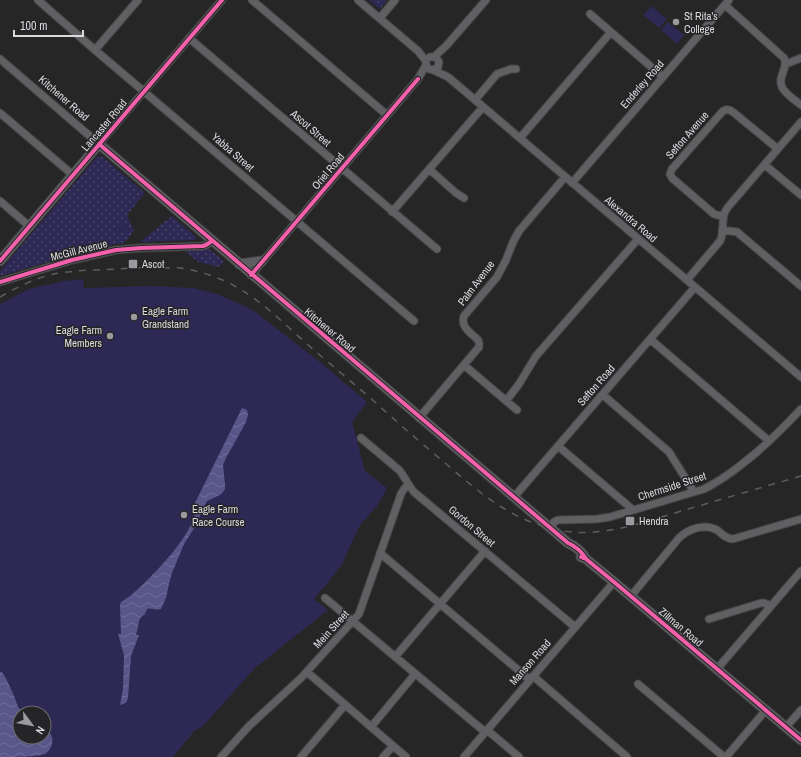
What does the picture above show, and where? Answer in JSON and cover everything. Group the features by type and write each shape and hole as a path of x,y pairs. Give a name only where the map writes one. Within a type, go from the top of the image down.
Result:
{"main road":[{"name":"Lancaster Road","path":"0,261 99,144"},
{"name":"Kitchener Road","path":"99,144 251,275 550,528"},
{"path":"239,264 262,261"},
{"name":"Zillman Road","path":"550,528 568,543 570,548 614,582 801,740"}],"street":[{"name":"Yabba Street","path":"38,0 414,321"},
{"path":"96,50 138,0"},
{"name":"Lancaster Road","path":"99,144 222,0"},
{"path":"252,0 387,115"},
{"name":"Alexandra Road","path":"358,0 801,377"},
{"path":"380,18 395,0"},
{"name":"Oriel Road","path":"251,275 486,0"},
{"path":"727,3 782,55 786,64 781,78 782,87 801,105"},
{"name":"Enderley Road","path":"572,183 727,3"},
{"path":"590,14 663,77"},
{"path":"520,138 611,32"},
{"name":"Ascot Street","path":"189,38 437,249"},
{"path":"786,64 801,58"},
{"name":"Kitchener Road","path":"0,59 99,144"},
{"path":"475,100 499,72 516,69"},
{"path":"392,212 482,106"},
{"name":"Sefton Avenue","path":"723,216 717,216 714,214 672,178 670,174 672,169 722,112 726,110 733,112 778,150"},
{"path":"0,114 73,175"},
{"path":"687,280 720,241 725,211 801,122"},
{"path":"765,164 801,195"},
{"path":"429,169 464,198"},
{"name":"Palm Avenue","path":"419,418 478,348 478,340 464,326 464,316 497,277 519,230 566,177"},
{"path":"0,201 29,226"},
{"path":"722,230 733,231 739,234 801,286"},
{"path":"506,401 520,384 536,356 638,239"},
{"name":"McGill Avenue","path":"0,282 72,260 116,250 203,246 212,241"},
{"name":"Sefton Road","path":"514,497 695,287"},
{"path":"650,339 769,441"},
{"path":"464,365 517,410"},
{"path":"603,395 669,452 694,492"},
{"name":"Chermside Street","path":"550,528 554,522 558,520 604,518 704,489 727,476 743,464 784,428 801,409"},
{"name":"Gordon Street","path":"361,438 403,474 408,485 414,492 575,627"},
{"path":"558,446 633,510"},
{"name":"Mein Street","path":"221,757 242,733 296,683 353,621 360,611 401,494 408,485"},
{"path":"630,596 679,538 686,532 698,528 709,527 717,530 727,538 733,539 801,520"},
{"path":"395,657 485,551"},
{"path":"380,553 624,756"},
{"path":"717,669 801,571"},
{"name":"Manson Road","path":"464,757 614,582"},
{"path":"325,598 415,674 519,757"},
{"path":"709,618 761,603 771,606"},
{"path":"306,672 406,757"},
{"path":"371,727 415,674"},
{"path":"638,684 725,757 766,710"},
{"path":"301,757 345,705"},
{"path":"786,727 801,710"},
{"path":"384,757 393,746"}],"shaded area":[{"path":"369,0 387,0 380,9"},
{"path":"651,6 667,19 659,28 643,15"},
{"path":"668,22 684,35 677,44 661,30"},
{"path":"99,156 104,158 145,193 127,215 134,231 124,243 68,256 0,276 0,271"},
{"path":"172,216 196,237 195,240 140,242"},
{"path":"124,222 127,230 119,233 116,225"},
{"path":"209,249 224,261 219,267 198,262 184,250"},
{"name":"Eagle Farm Race Course","path":"83,279 84,288 150,286 193,288 217,294 253,310 320,362 367,402 352,422 365,471 387,488 377,506 360,525 341,566 314,599 328,610 255,668 202,727 195,730 173,757 0,757 0,304 29,289 64,281"}],"water":[{"path":"242,408 247,410 248,415 246,422 223,465 225,489 220,495 207,501 193,530 184,544 172,573 166,598 161,609 147,609 139,621 136,635 139,635 131,656 128,698 126,703 120,705 123,689 124,655 118,634 121,634 121,602 136,591 155,572 184,537 191,525 195,513 195,503"},
{"path":"0,672 2,672 17,705 12,705 12,745 52,745 45,754 41,755 0,757"}],"railway":[{"path":"0,297 34,280 54,274 78,271 176,268 196,271 220,279 255,299 277,317 418,440 485,496 514,514 546,527 579,533 627,527 801,476"}],"cycle path":[{"path":"0,261 222,0"},
{"path":"251,275 418,79"},
{"path":"99,144 578,550 586,559"},
{"path":"0,282 72,260 116,250 203,246 212,241"},
{"path":"581,557 586,559 614,582 801,740"}],"place":[{"name":"St Rita's College","path":"676,22"},
{"name":"Ascot","path":"133,264"},
{"name":"Eagle Farm Grandstand","path":"134,317"},
{"name":"Eagle Farm Members","path":"110,336"},
{"name":"Eagle Farm Race Course","path":"184,515"},
{"name":"Hendra","path":"630,521"}]}
